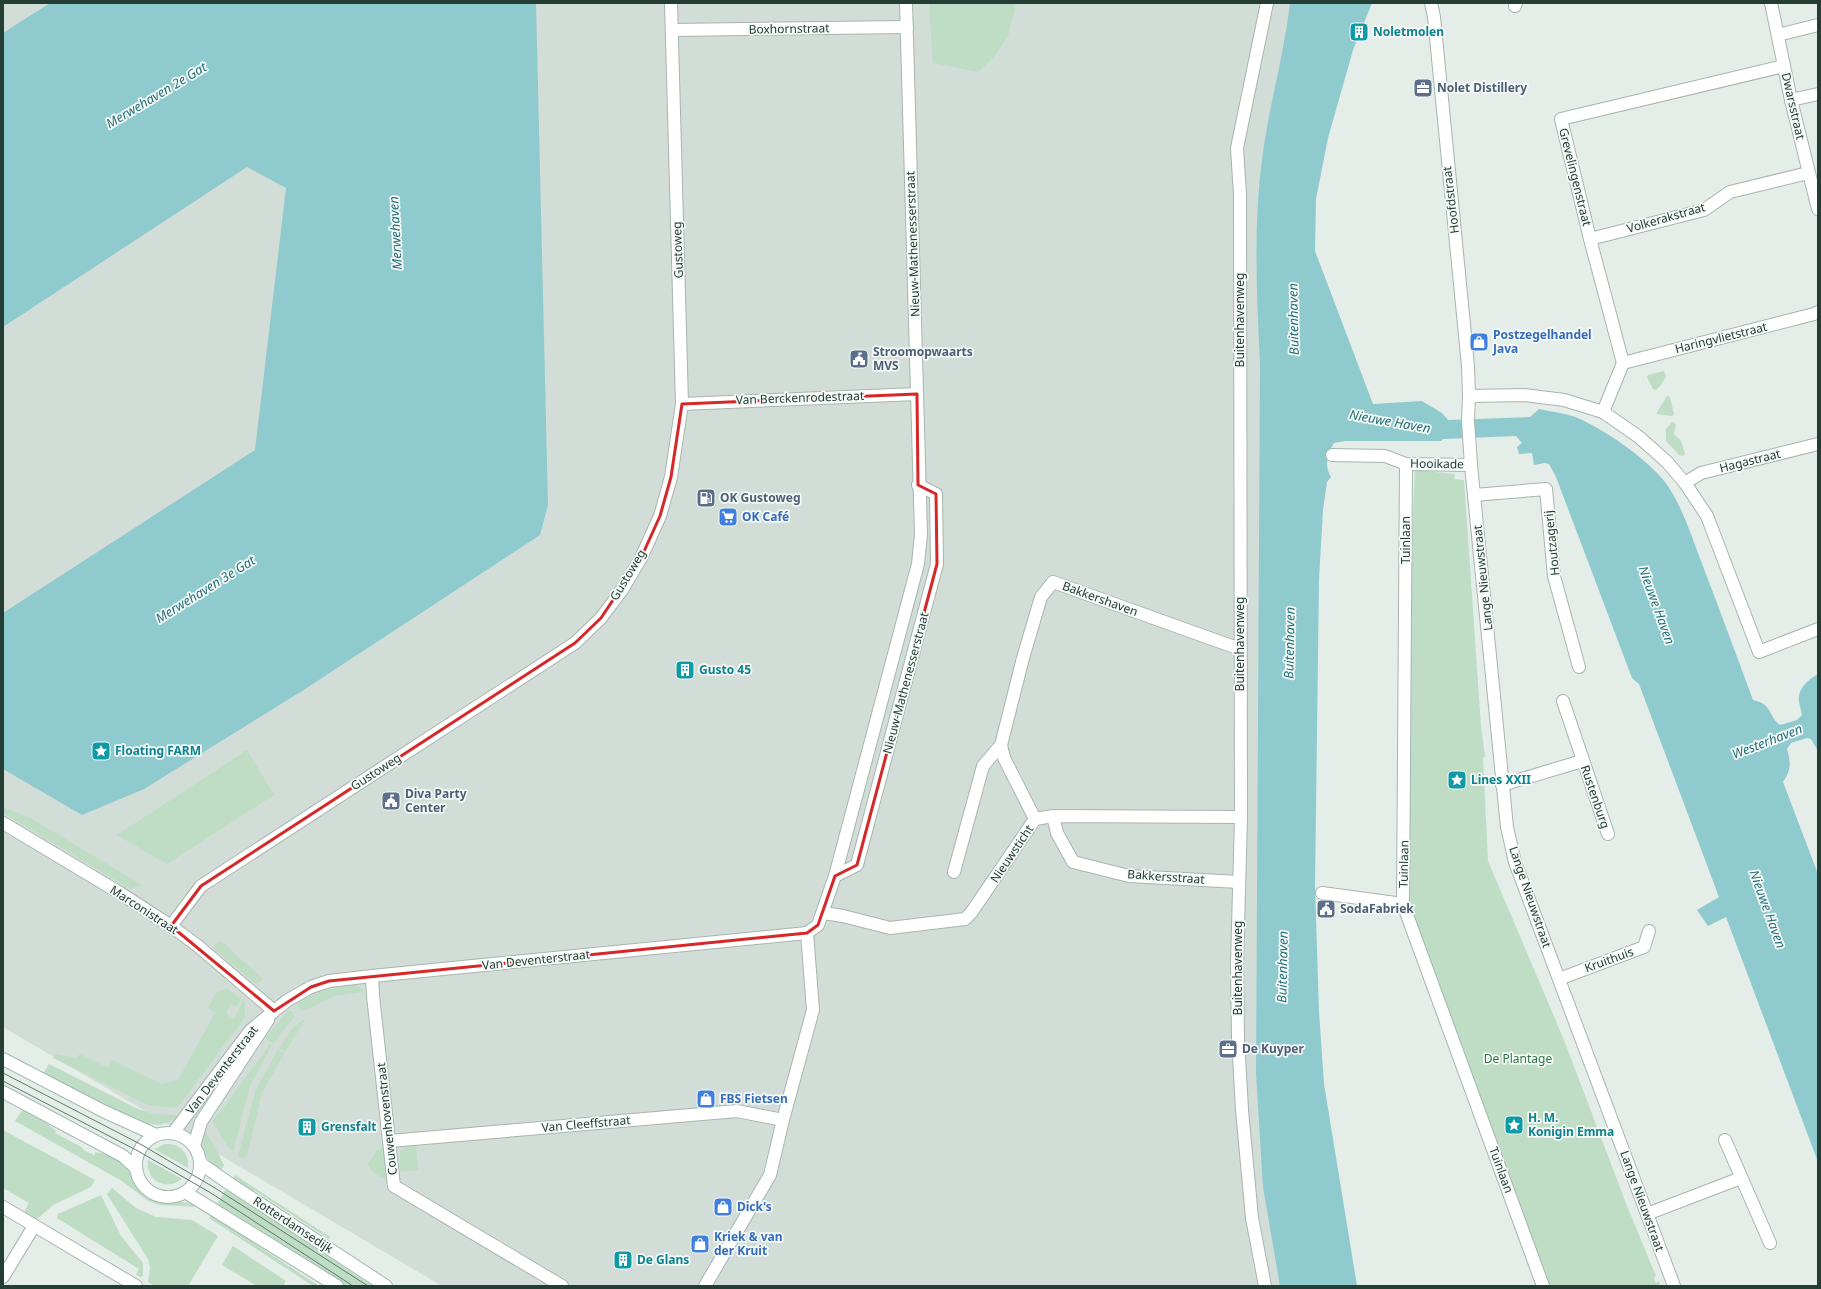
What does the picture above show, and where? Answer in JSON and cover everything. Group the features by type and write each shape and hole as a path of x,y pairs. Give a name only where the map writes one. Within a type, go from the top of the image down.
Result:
{"street":[{"name":"Gustoweg","path":"171,926 201,886 574,643 601,618 622,590 641,558 660,516 671,478 682,404 671,3"},
{"name":"Nieuw-Mathenesserstraat","path":"807,933 818,924 835,876 918,564 920,534 906,3"},
{"name":"Buitenhavenweg","path":"1265,1286 1252,1218 1242,1110 1238,1038 1237,964 1241,817 1240,195 1237,148 1267,3"},
{"name":"Hoofdstraat","path":"1431,3 1434,17 1444,136 1458,261 1469,396 1468,420 1471,464"},
{"name":"Dwarsstraat","path":"1771,3 1791,100 1811,166 1818,208"},
{"path":"1778,35 1818,25"},
{"name":"Boxhornstraat","path":"672,30 907,27"},
{"name":"Grevelingenstraat","path":"1623,363 1590,239 1561,119 1784,66"},
{"path":"1791,100 1818,94"},
{"name":"Volkerakstraat","path":"1590,239 1704,210 1730,192 1811,166"},
{"name":"Haringvlietstraat","path":"1623,363 1818,312"},
{"path":"1604,412 1623,363"},
{"name":"Van Berckenrodestraat","path":"682,404 917,394"},
{"path":"1469,396 1524,395 1564,400 1604,412 1639,437 1667,462 1685,482 1707,516 1759,652 1818,630"},
{"name":"Hagastraat","path":"1685,482 1701,473 1818,444"},
{"name":"Hooikade","path":"1332,455 1385,456 1406,464 1471,464"},
{"name":"Tuinlaan","path":"1406,464 1403,904 1543,1286"},
{"name":"Lange Nieuwstraat","path":"1471,464 1502,784 1507,826 1515,862 1674,1286"},
{"name":"Nieuw-Mathenesserstraat","path":"835,876 857,865 937,564 936,494 918,485"},
{"name":"Houtzagerij","path":"1474,495 1546,489 1554,576 1579,667"},
{"name":"Bakkershaven","path":"954,872 983,766 1001,745 1023,658 1041,597 1053,582 1240,649"},
{"name":"Rustenburg","path":"1563,701 1608,834"},
{"path":"1001,745 1004,758 1036,819"},
{"name":"Rustenburg","path":"1502,784 1582,760"},
{"name":"Nieuwsticht","path":"823,913 843,916 890,928 965,919 971,913 1036,819 1052,816 1241,817"},
{"name":"Bakkersstraat","path":"1052,816 1057,833 1073,862 1129,876 1239,882"},
{"name":"Marconistraat","path":"3,823 120,893 171,926 198,946 274,1011"},
{"path":"1322,893 1403,904"},
{"name":"Kruithuis","path":"1559,979 1644,947 1648,931"},
{"path":"704,1286 770,1175 783,1120 813,1010 807,933"},
{"name":"Van Deventerstraat","path":"173,1133 250,1031 288,1000 311,987 329,981 807,933"},
{"name":"Couwenhovenstraat","path":"372,976 394,1186 562,1286"},
{"name":"Van Deventerstraat","path":"194,1146 201,1122 274,1011"},
{"path":"3,1059 103,1111 156,1134 173,1133 189,1140 194,1146 200,1163 196,1180 185,1192 170,1197 153,1194 141,1183 135,1167 123,1156 3,1092"},
{"name":"Van Cleeffstraat","path":"390,1141 737,1111 783,1120"},
{"path":"135,1167 138,1151 148,1139 156,1134"},
{"path":"1725,1140 1770,1243"},
{"name":"Rotterdamsedijk","path":"200,1163 386,1286"},
{"path":"1647,1214 1741,1178"},
{"path":"185,1192 337,1286"},
{"path":"3,1207 136,1286"},
{"path":"3,1277 34,1226"}],"highlighted area":[{"path":"917,394 918,485 936,494 937,564 857,865 835,876 818,925 807,933 329,981 311,987 274,1011 171,926 201,886 575,643 601,618 641,558 660,516 671,477 682,404"}],"shaded area":[{"path":"3,3 1329,3 1287,202 1317,1286 442,1286 3,1027"}],"green space":[{"path":"929,3 1016,3 1008,36 993,58 978,72 933,63"},
{"path":"1664,371 1666,376 1661,385 1656,390 1653,389 1647,377 1648,375"},
{"path":"1667,396 1670,397 1674,414 1672,416 1656,414"},
{"path":"1672,422 1676,425 1674,434 1681,441 1685,454 1683,456 1679,455 1666,441 1666,429"},
{"name":"De Plantage","path":"1415,470 1455,474 1454,479 1464,480 1481,726 1485,757 1483,757 1488,861 1564,1040 1627,1206 1656,1276 1654,1278 1656,1283 1659,1281 1660,1286 1549,1286 1406,907 1411,558"},
{"path":"247,750 274,795 167,864 117,835"},
{"path":"4,808 31,818 142,885 130,889 3,813"},
{"path":"220,941 263,979 256,984 213,948 213,946"},
{"path":"349,985 356,985 363,990 363,992 335,996 303,1011 300,1010 297,1005 308,997 324,991"},
{"path":"226,988 241,999 237,1007 230,1004 226,1014 234,1019 243,1001 245,1003 245,1017 177,1108 153,1106 144,1103 53,1058 55,1054 77,1058 80,1054 108,1068 112,1060 161,1084 178,1080 215,1013 208,1008 216,993"},
{"path":"289,1010 293,1012 294,1017 273,1044 265,1038"},
{"path":"304,1019 305,1020 285,1052 279,1048 292,1029"},
{"path":"270,1044 272,1045 250,1086 233,1151 227,1145 212,1121 219,1114"},
{"path":"278,1049 284,1054 262,1093 247,1156 242,1158 238,1156 255,1092"},
{"path":"49,1064 138,1109 154,1114 176,1115 177,1117 160,1125 140,1123 43,1074"},
{"path":"23,1109 43,1120 56,1131 55,1133 83,1148 83,1150 94,1155 96,1152 110,1154 120,1160 140,1189 145,1195 152,1199 164,1202 193,1204 199,1207 160,1205 148,1201 122,1181 15,1121"},
{"path":"3,1130 95,1180 91,1187 53,1205 36,1220 24,1212 29,1203 3,1188"},
{"path":"205,1132 213,1143 224,1165 220,1172 208,1159 203,1149 202,1143"},
{"path":"165,1144 175,1145 183,1150 186,1154 188,1168 154,1149"},
{"path":"416,1145 418,1170 400,1172 400,1151 405,1147"},
{"path":"385,1146 388,1179 382,1178 376,1174 368,1164 377,1150"},
{"path":"148,1160 182,1179 176,1183 170,1184 158,1182 150,1173"},
{"path":"235,1175 330,1237 329,1239 254,1190 251,1194 232,1180"},
{"path":"112,1188 136,1208 156,1217 192,1220 218,1236 188,1286 155,1286 148,1282 150,1268 148,1259 107,1194"},
{"path":"226,1189 372,1286 342,1286 231,1214 216,1206"},
{"path":"101,1195 121,1236 143,1263 143,1276 141,1277 136,1275 139,1269 57,1218 58,1214"},
{"path":"212,1212 244,1231 242,1235 319,1286 313,1286 209,1218"},
{"path":"233,1246 286,1281 283,1286 257,1286 222,1265"}],"water":[{"path":"50,3 536,3 548,505 540,535 302,691 144,789 82,815 3,769 3,613 255,450 286,188 247,167 3,327 3,33"},
{"path":"1290,3 1372,3 1353,50 1328,138 1316,199 1315,251 1373,404 1422,401 1442,413 1448,420 1530,417 1539,409 1573,416 1589,423 1613,437 1647,463 1657,473 1665,482 1676,500 1690,531 1753,700 1760,702 1767,707 1773,718 1780,725 1797,720 1802,715 1799,702 1801,689 1807,682 1818,674 1818,751 1811,739 1807,738 1791,743 1787,749 1790,762 1789,770 1783,782 1818,874 1818,1162 1726,917 1708,926 1697,910 1719,897 1639,684 1632,678 1556,477 1549,464 1545,463 1534,465 1532,453 1519,454 1517,447 1522,443 1516,436 1443,439 1441,441 1345,441 1334,443 1327,460 1331,477 1327,482 1323,510 1319,579 1315,886 1319,1012 1324,1084 1357,1286 1280,1286 1263,1187 1256,1073 1260,365 1257,288 1257,211 1262,159 1268,120 1284,42"}],"tram line":[{"path":"3,1073 142,1145 215,1188 368,1286"},
{"path":"3,1081 138,1151 211,1193 353,1286"}],"place":[{"name":"Noletmolen","path":"1359,32"},
{"name":"Nolet Distillery","path":"1423,88"},
{"name":"Postzegelhandel Java","path":"1479,342"},
{"name":"Stroomopwaarts MVS","path":"859,359"},
{"name":"OK Gustoweg","path":"706,498"},
{"name":"OK Café","path":"728,517"},
{"name":"Gusto 45","path":"685,670"},
{"name":"Floating FARM","path":"101,751"},
{"name":"Lines XXII","path":"1457,780"},
{"name":"Diva Party Center","path":"391,801"},
{"name":"SodaFabriek","path":"1326,909"},
{"name":"De Kuyper","path":"1228,1049"},
{"name":"FBS Fietsen","path":"706,1099"},
{"name":"H. M. Konigin Emma","path":"1514,1125"},
{"name":"Grensfalt","path":"307,1127"},
{"name":"Dick's","path":"723,1207"},
{"name":"Kriek & van der Kruit","path":"700,1244"},
{"name":"De Glans","path":"623,1260"}],"water label":[{"name":"Merwehaven 2e Gat","path":"156,95"},
{"name":"Merwehaven","path":"395,233"},
{"name":"Buitenhaven","path":"1293,319"},
{"name":"Nieuwe Haven","path":"1390,421"},
{"name":"Merwehaven 3e Gat","path":"205,589"},
{"name":"Nieuwe Haven","path":"1657,605"},
{"name":"Buitenhaven","path":"1289,643"},
{"name":"Westerhaven","path":"1767,741"},
{"name":"Nieuwe Haven","path":"1768,909"},
{"name":"Buitenhaven","path":"1282,967"}]}
